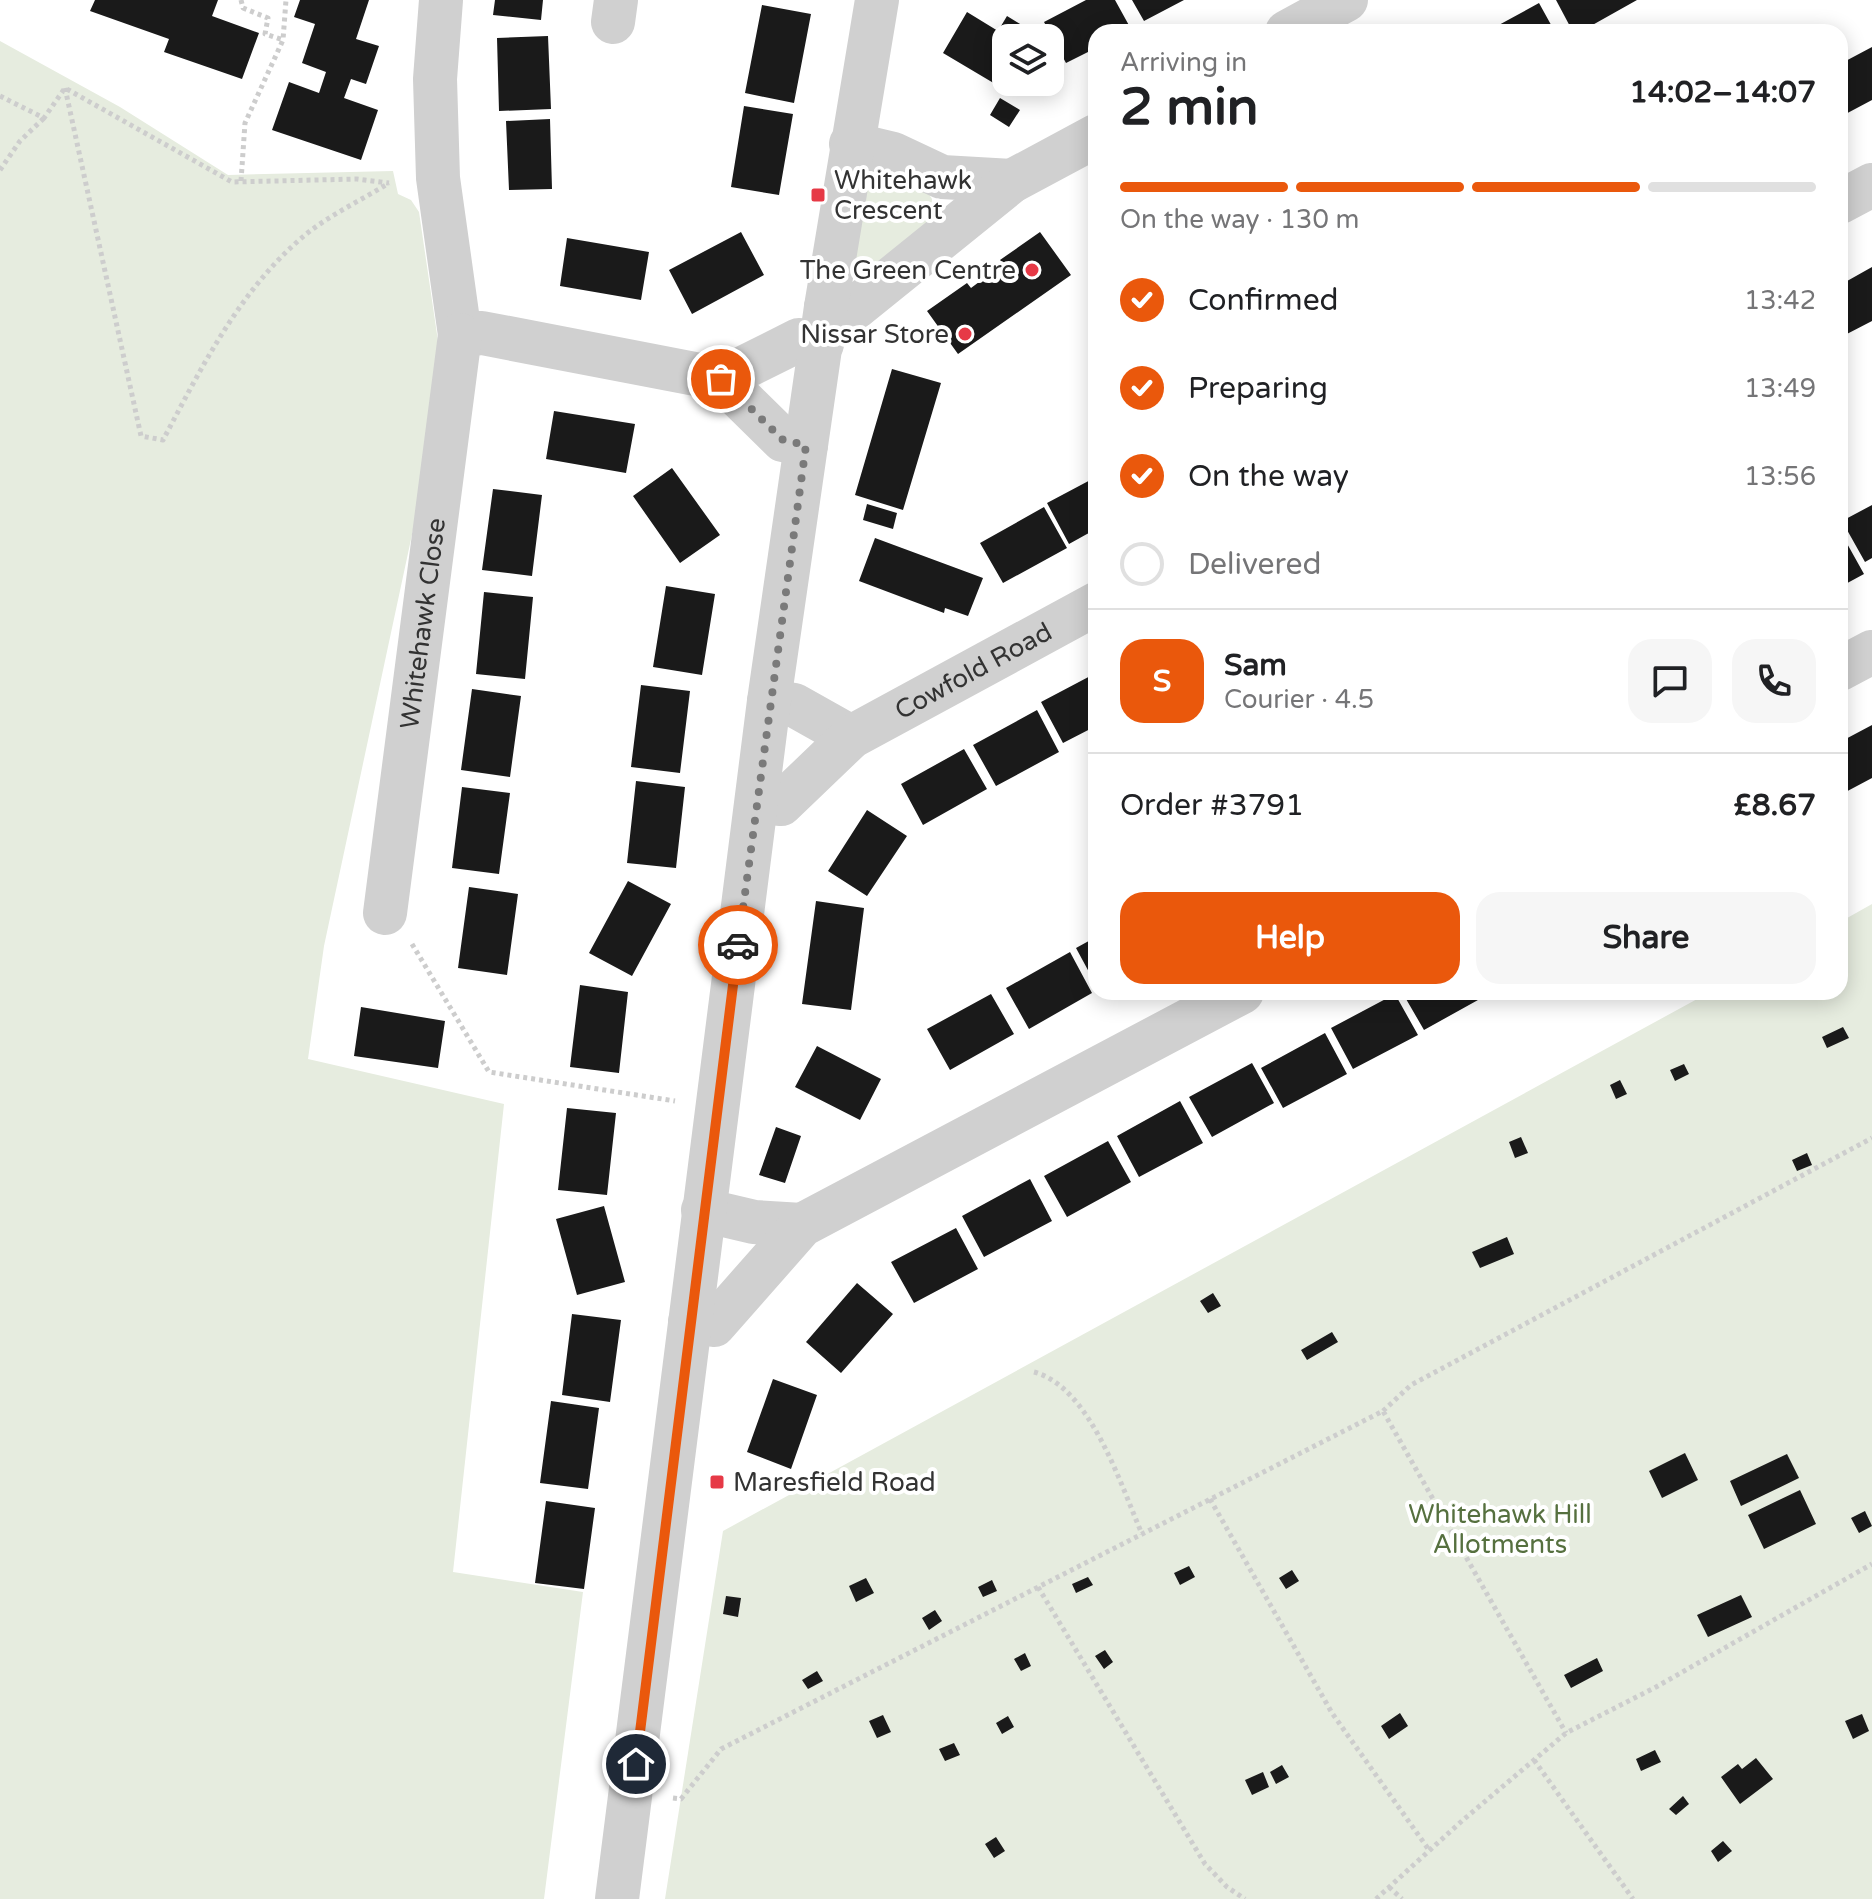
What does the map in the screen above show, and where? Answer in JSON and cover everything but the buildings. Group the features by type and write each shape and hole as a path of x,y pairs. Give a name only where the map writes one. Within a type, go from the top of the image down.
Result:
{"street":[{"path":"441,0 435,79 438,178 460,335 482,333 721,379 783,440 806,445"},
{"path":"617,1899 769,701 851,144 877,0"},
{"path":"1302,24 1346,0"},
{"path":"721,379 850,312 1012,181 1088,140"},
{"path":"851,144 893,154 942,177 1012,181"},
{"path":"1848,198 1872,185"},
{"name":"Whitehawk Close","path":"385,913 460,335"},
{"name":"Cowfold Road","path":"757,802 781,804 851,737 1088,608"},
{"path":"1848,665 1872,652"},
{"path":"769,701 794,705 851,737"},
{"path":"690,1322 714,1325 802,1225 1227,1000"},
{"path":"703,1210 754,1222 802,1225"}],"path":[{"path":"241,0 243,8 268,18 265,34 283,40"},
{"path":"241,181 245,123 283,40 286,0"},
{"path":"65,88 232,182 365,181"},
{"path":"0,170 65,88"},
{"path":"65,88 141,436 163,440 238,308 271,270 310,231 389,183"},
{"path":"0,96 44,118"},
{"path":"385,913 422,956 489,1072 717,1107"},
{"path":"681,1799 721,1749 1383,1411 1411,1385 1872,1138"},
{"path":"1034,1372 1051,1377 1073,1395 1112,1464 1142,1534"},
{"path":"1383,1411 1566,1733"},
{"path":"1210,1499 1332,1713 1429,1850"},
{"path":"1376,1899 1566,1733 1656,1687 1872,1564"},
{"path":"1038,1587 1205,1864 1227,1887 1245,1899"},
{"path":"1534,1760 1633,1899"},
{"path":"1389,1887 1402,1899"}],"green space":[{"path":"0,41 120,107 228,175 393,171 398,194 411,200 419,212 438,341 441,399 324,946 308,1059 504,1104 453,1572 583,1592 544,1899 0,1899"},
{"path":"877,172 923,185 932,199 931,219 867,275 854,266 868,177"},
{"name":"Whitehawk Hill Allotments","path":"1872,904 1872,1899 665,1899 723,1531 1695,1000 1848,1000 1848,918"}],"way so far":[{"path":"721,379 783,440 806,445 738,945"}],"place":[{"name":"Whitehawk Crescent","path":"818,195"},
{"name":"The Green Centre","path":"1032,270"},
{"name":"Nissar Store","path":"965,334"},
{"name":"Maresfield Road","path":"717,1482"}],"route":[{"path":"636,1764 738,945"}]}
